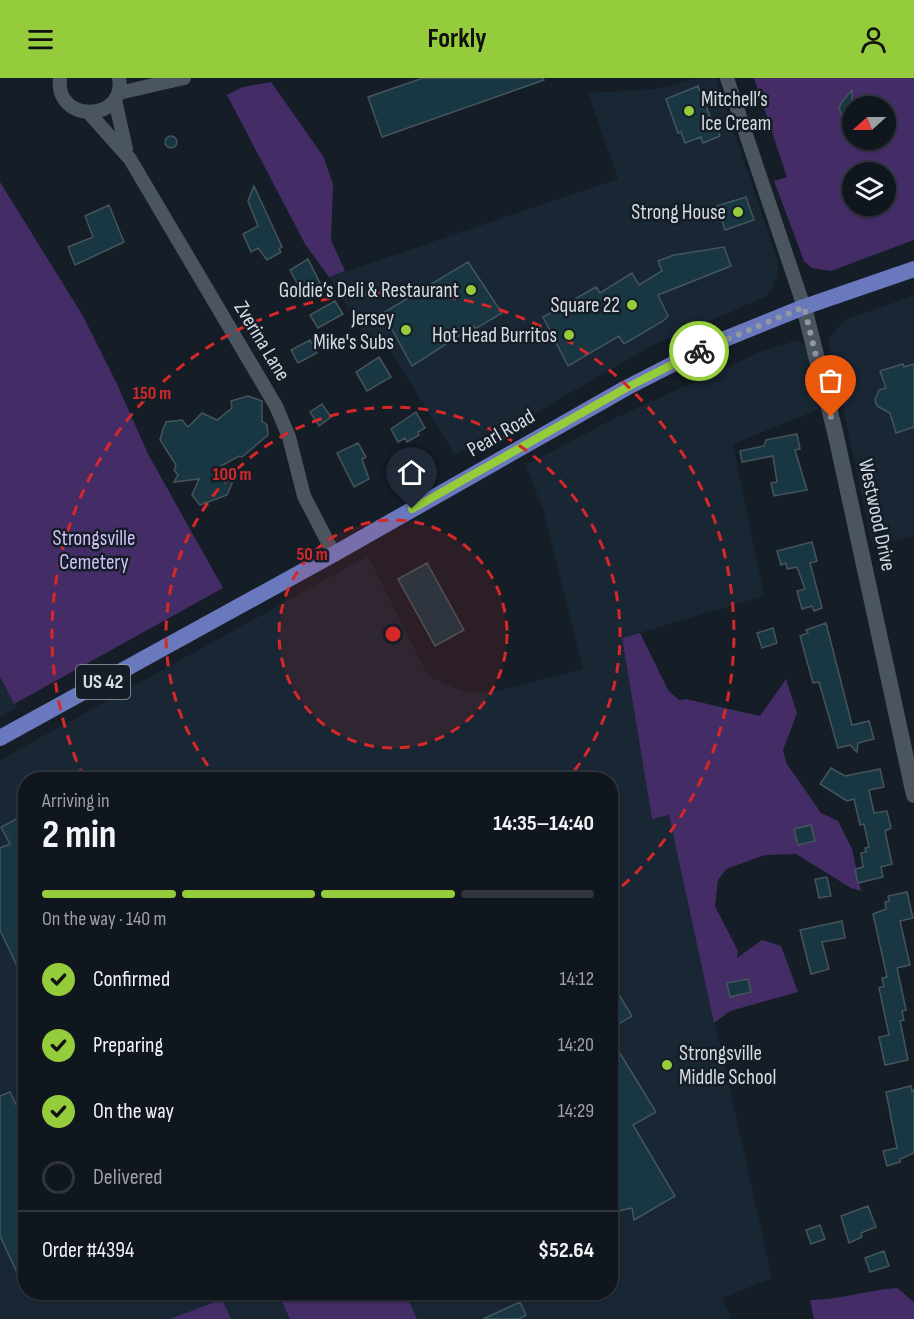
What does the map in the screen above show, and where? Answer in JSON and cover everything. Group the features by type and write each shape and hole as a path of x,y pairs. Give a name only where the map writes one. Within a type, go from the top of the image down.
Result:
{"main road":[{"name":"Pearl Road","path":"0,738 334,554 626,388 710,345 804,307 914,268"}],"street":[{"name":"Zverina Lane","path":"49,78 60,83 66,101 72,108 89,113 130,159"},
{"name":"Zverina Lane","path":"119,78 117,97 122,138 130,159 276,406 290,437 304,496 334,554"},
{"path":"154,78 179,79"},
{"name":"Westwood Drive","path":"727,78 804,307 836,436 914,795"},
{"path":"89,113 105,110 117,97 179,79"}],"shaded area":[{"path":"698,78 716,78 778,262 778,272 771,292 765,297 651,346 493,438 455,455 385,342 373,350 329,277 618,179 588,93 656,89"},
{"path":"914,295 914,536 873,546 828,340 845,320"},
{"path":"798,340 806,346 822,408 733,444 764,596 622,638 652,819 669,815 772,1278 723,1298 731,1319 231,1319 222,1300 618,1300 618,772 18,772 18,1300 218,1300 170,1319 0,1319 0,760 368,556 428,676 462,691 488,693 583,669 543,510 526,465 611,420 762,351"},
{"path":"0,677 17,708 0,717"}],"green space":[{"path":"754,78 914,78 914,240 831,271 812,268 804,261 774,181 787,177"},
{"path":"271,82 323,156 333,184 331,240 345,271 329,277 305,244 227,95 243,87"},
{"name":"Strongsville Cemetery","path":"0,182 83,316 148,454 223,588 14,704 0,677"},
{"path":"640,633 668,690 679,700 686,699 760,716 786,679 797,713 783,750 787,764 821,813 838,821 852,849 861,891 851,888 796,854 765,855 726,869 718,880 715,906 738,951 737,958 762,940 781,946 798,992 730,1011 714,1023 669,815 652,819 622,638"},
{"path":"897,1288 914,1302 914,1319 814,1319 810,1300"},
{"path":"222,1300 231,1319 170,1319"},
{"path":"281,1300 408,1300 417,1319 290,1319"}],"building":[{"path":"423,78 543,78 544,80 382,137 368,97"},
{"name":"Mitchell’s Ice Cream","path":"698,86 720,136 703,143 701,137 685,143 681,132 678,133 666,99"},
{"path":"173,136 176,137 176,147 169,148 166,147 165,140 166,137"},
{"path":"254,186 282,247 279,249 281,252 267,260 258,248 251,252 243,234 258,226 248,201"},
{"path":"746,197 754,220 725,230 717,206"},
{"path":"109,205 124,242 75,265 68,247 93,237 85,216"},
{"path":"724,247 731,266 658,295 668,316 663,321 624,344 619,336 568,366 543,317 596,287 600,293 632,273 639,285 662,271 658,261 674,255"},
{"path":"308,259 320,283 303,294 290,270"},
{"path":"468,262 502,313 475,329 474,326 412,366 383,313"},
{"path":"335,301 343,314 318,328 310,315"},
{"path":"310,340 317,353 298,363 291,350"},
{"path":"379,357 391,377 367,391 356,372"},
{"path":"903,364 904,367 914,364 914,427 896,433 890,413 877,406 875,400 879,390 886,388 880,371"},
{"path":"248,396 262,401 262,421 267,425 268,435 242,457 239,456 221,466 233,481 227,495 200,505 192,495 199,479 174,482 178,475 174,470 176,465 160,440 166,422 182,420 188,427 202,413 217,420 232,408 231,401"},
{"path":"322,404 331,417 319,426 310,412"},
{"path":"416,412 425,428 418,432 419,435 407,442 405,438 398,442 391,429"},
{"path":"797,434 800,449 795,450 807,490 774,496 771,483 777,482 773,456 742,462 740,451 764,446 766,440"},
{"path":"358,443 366,457 362,459 369,479 354,487 337,453"},
{"path":"812,542 817,561 810,563 822,608 814,611 812,606 802,609 797,591 805,589 797,567 787,569 786,563 781,565 777,551"},
{"path":"427,563 464,630 435,646 398,579"},
{"path":"826,623 852,725 869,721 874,739 858,743 857,752 850,745 838,748 819,682 813,683 800,636 808,633 806,630"},
{"path":"773,628 777,643 762,648 757,633"},
{"path":"831,768 845,776 880,769 884,787 869,790 874,813 887,811 891,828 885,831 892,864 881,867 883,877 858,883 855,869 863,867 861,853 866,852 865,848 869,847 864,824 860,825 854,799 847,801 820,784"},
{"path":"18,818 18,968 0,930 0,848 10,844 1,827"},
{"path":"811,825 815,841 798,845 794,829"},
{"path":"827,877 831,896 819,898 815,879"},
{"path":"907,892 913,918 900,921 910,965 897,968 906,1010 902,1011 904,1020 900,1021 908,1060 885,1065 879,1037 889,1035 879,988 884,986 882,978 887,977 873,914 886,909 885,902 889,901 888,896"},
{"path":"842,921 845,938 822,942 829,969 811,974 800,930"},
{"path":"748,979 751,992 730,997 727,983"},
{"path":"618,993 632,1016 618,1024"},
{"path":"618,1050 656,1112 633,1125 675,1196 634,1220 632,1208 618,1211"},
{"path":"911,1086 912,1091 914,1090 914,1153 900,1159 900,1162 887,1166 883,1151 897,1148 886,1092"},
{"path":"10,1092 18,1108 18,1275 0,1236 0,1096"},
{"path":"868,1206 876,1227 861,1233 862,1237 849,1243 841,1216"},
{"path":"820,1225 825,1239 811,1244 806,1230"},
{"path":"884,1251 889,1266 870,1272 865,1258"},
{"path":"520,1302 526,1315 519,1319 483,1319"}],"way so far":[{"path":"699,351 804,307 831,417"}],"place":[{"name":"Mitchell’s Ice Cream","path":"689,111"},
{"name":"Strong House","path":"738,212"},
{"name":"Goldie’s Deli & Restaurant","path":"471,290"},
{"name":"Square 22","path":"632,305"},
{"name":"Jersey Mike's Subs","path":"406,330"},
{"name":"Hot Head Burritos","path":"569,335"},
{"name":"Strongsville Middle School","path":"667,1065"}],"route":[{"path":"412,509 626,388 699,351"}]}
